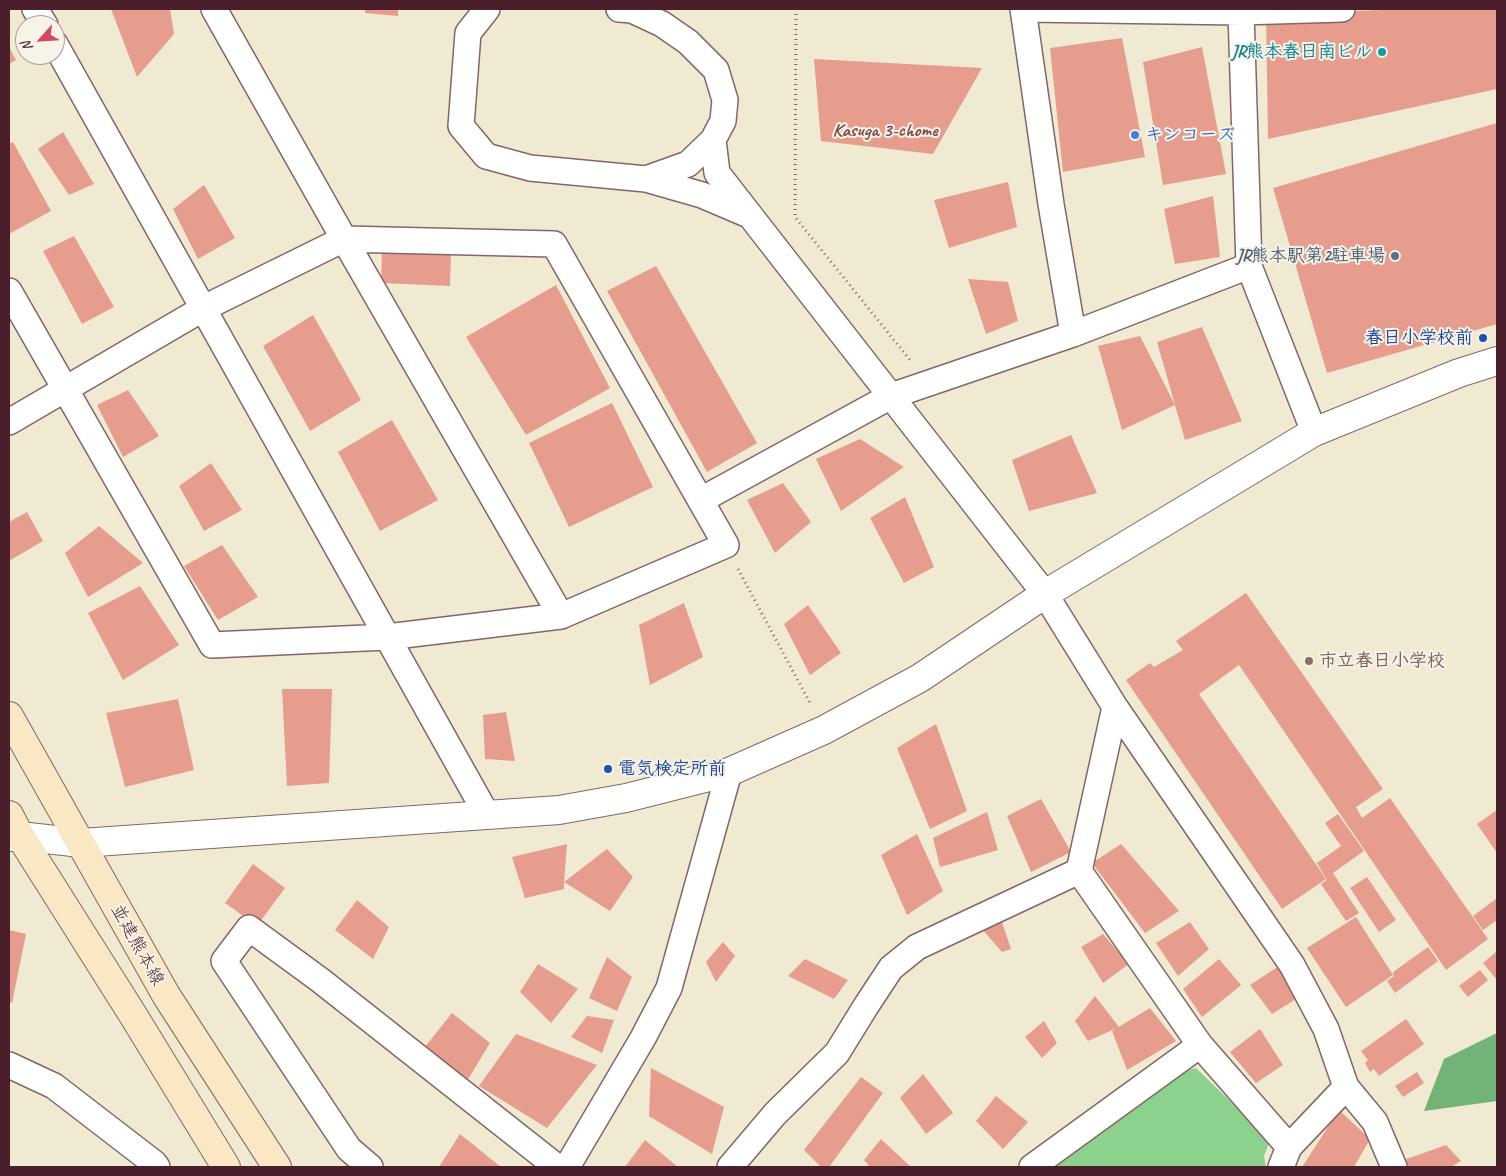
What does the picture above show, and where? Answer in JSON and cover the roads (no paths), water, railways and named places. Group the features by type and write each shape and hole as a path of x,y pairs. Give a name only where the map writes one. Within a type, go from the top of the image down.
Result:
{"main road":[{"name":"並建熊本線","path":"9,716 166,995 277,1167"},
{"path":"12,829 133,1015 226,1167"}],"street":[{"path":"214,9 344,239 562,616"},
{"path":"487,9 468,33 461,126 486,156 530,168 646,179 702,195 751,216"},
{"path":"619,9 632,10 662,24 688,42 716,70 725,100 723,121 713,140 688,164 646,179"},
{"path":"1023,9 1073,334"},
{"path":"1027,9 1240,12 1342,9"},
{"path":"1240,12 1249,266 1314,432"},
{"path":"65,62 487,815"},
{"path":"713,140 717,173 1046,594 1116,707 1292,965 1326,1029 1346,1087 1375,1122 1394,1167"},
{"path":"9,291 64,389 212,645 387,637 562,616 726,545 554,244 344,239 204,308 64,389 9,422"},
{"path":"701,500 891,396 1073,334 1249,266"},
{"path":"12,829 81,844 559,810 626,798 729,772 824,730 920,678 1046,594 1314,432 1459,373 1497,361"},
{"path":"1116,707 1080,871 1200,1045 1285,1157 1346,1087"},
{"path":"567,1167 643,1038 669,988 729,772"},
{"path":"730,1167 775,1114 837,1053 891,968 917,947 1080,871"},
{"path":"370,1167 349,1149 224,961 249,928 320,980 557,1167"},
{"path":"1032,1167 1200,1045"},
{"path":"9,1065 54,1086 157,1167"}],"place":[{"name":"JR熊本春日南ビル","path":"1382,52"},
{"name":"キンコーズ","path":"1135,135"},
{"name":"JR熊本駅第2駐車場","path":"1395,256"},
{"name":"春日小学校前","path":"1483,338"},
{"name":"市立春日小学校","path":"1309,661"},
{"name":"電気検定所前","path":"608,769"}],"district":[{"name":"Kasuga 3-chome","path":"885,131"}]}
